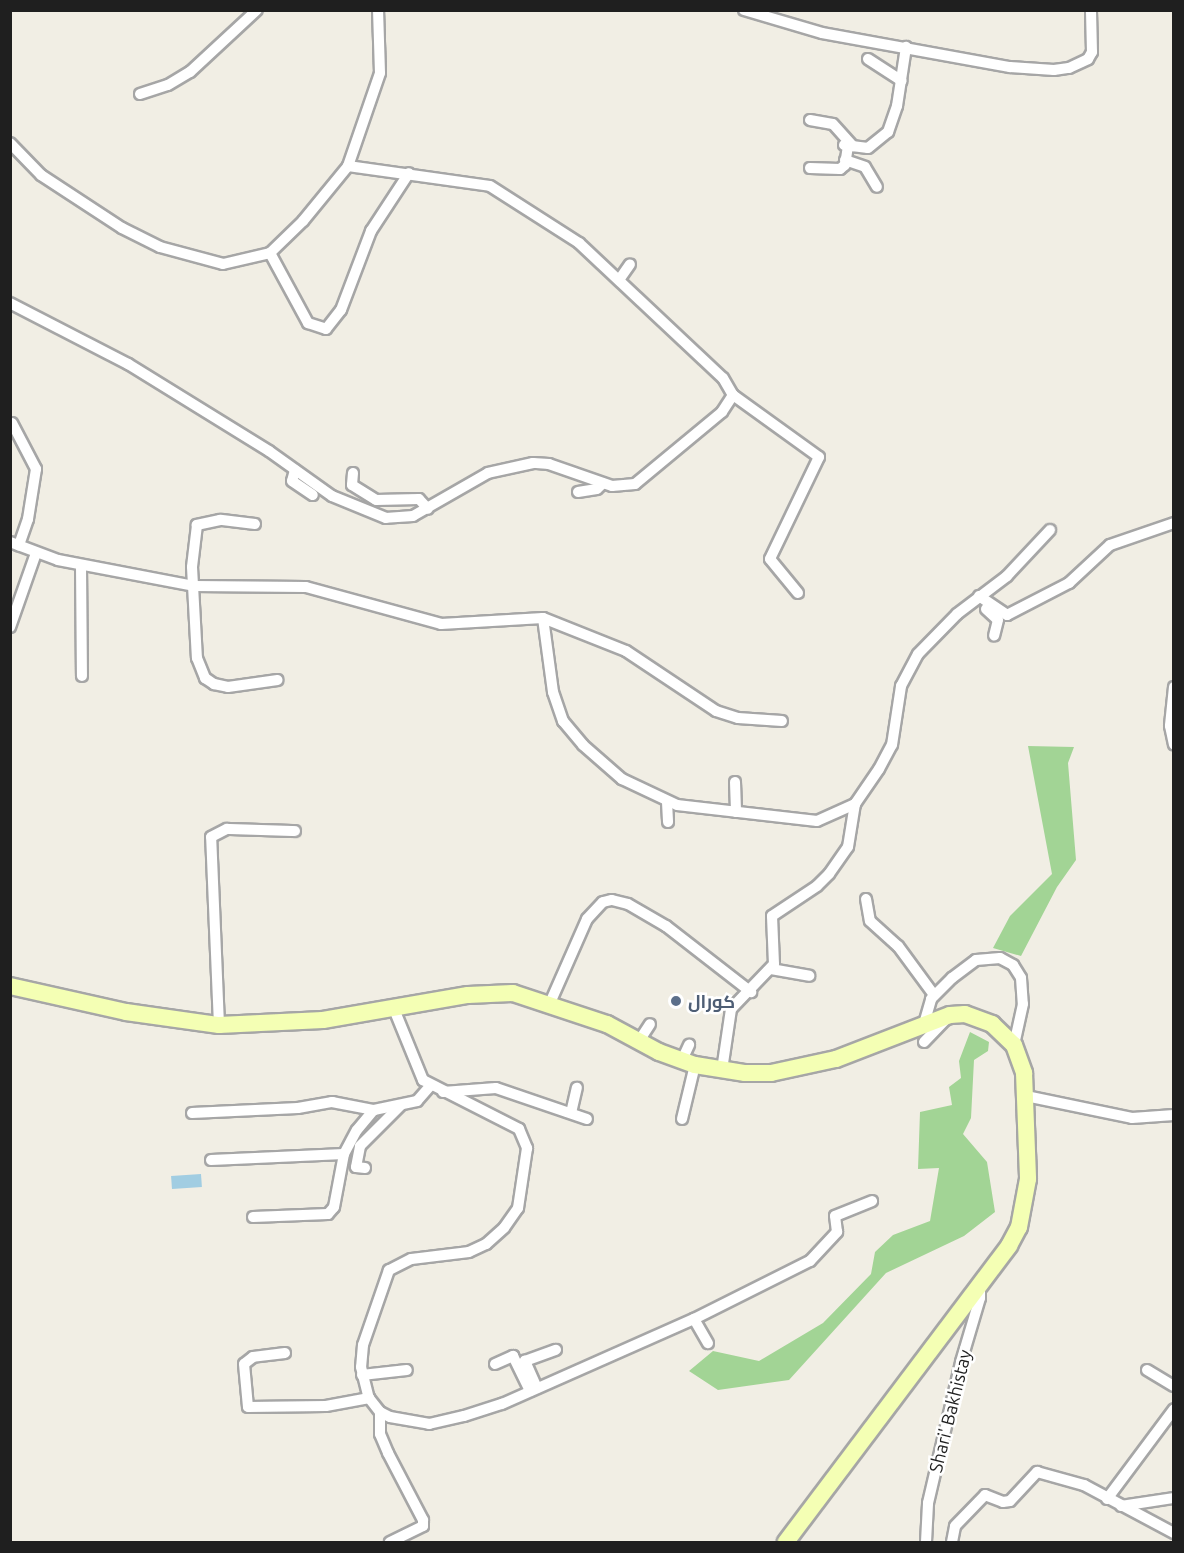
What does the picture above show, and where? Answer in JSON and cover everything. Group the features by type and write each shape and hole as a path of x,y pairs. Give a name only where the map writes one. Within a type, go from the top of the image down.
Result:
{"main road":[{"path":"10,986 126,1012 219,1025 279,1025 394,1009 497,991 550,1004 607,1024 639,1041 722,1070 771,1074 836,1059 950,1015 965,1014 992,1024 1014,1045 1026,1096 1026,1205 1009,1246 980,1280 786,1542"}],"street":[{"path":"140,94 168,85 190,72 257,10"},
{"path":"10,143 41,175 75,200 160,247 223,264 270,253 348,166 380,72 378,10"},
{"path":"744,10 822,33 1010,67 1069,68 1088,59 1092,52 1091,10"},
{"path":"848,146 868,148 888,132 902,81 906,47"},
{"path":"868,59 902,81"},
{"path":"810,120 833,124 848,146 840,170 810,168"},
{"path":"845,160 865,167 877,187"},
{"path":"348,166 477,182 505,194 557,225 723,378 733,395 819,457 770,559 798,593"},
{"path":"270,253 308,323 326,329 341,310 371,231 409,174"},
{"path":"619,280 630,264"},
{"path":"10,303 128,364 332,496 386,518 413,516 488,473 519,465 549,464 603,483 625,486 643,480 722,412 733,395"},
{"path":"12,423 36,469 28,519 15,544 36,553 81,566 194,586 306,587 441,624 543,618 626,651 716,711 738,718 782,721"},
{"path":"295,470 292,481 313,495"},
{"path":"353,472 352,485 376,500 419,499 428,509"},
{"path":"578,492 597,489 603,483"},
{"path":"255,524 220,520 197,525 194,586 197,658 205,678 228,687 278,680"},
{"path":"977,598 1007,615 1069,583 1110,545 1173,522"},
{"path":"722,1070 731,1010 771,969 776,946 772,916 817,886 848,847 855,804 891,745 901,686 918,654 977,598 1007,576 1050,530"},
{"path":"10,627 36,553"},
{"path":"81,566 82,676"},
{"path":"977,598 998,620 994,636"},
{"path":"543,618 557,708 570,732 622,779 667,802 736,812 817,820 855,804"},
{"path":"1173,687 1170,726 1173,745"},
{"path":"735,782 736,812"},
{"path":"667,802 668,822"},
{"path":"219,1025 211,837 227,829 295,831"},
{"path":"866,899 870,921 898,946 934,995"},
{"path":"550,1004 587,919 603,902 612,900 628,904 666,926 751,992"},
{"path":"924,1024 926,1006 934,995 976,960 1009,961 1017,970 1023,990 1014,1045"},
{"path":"771,969 809,976"},
{"path":"394,1009 423,1080 430,1086 508,1122 525,1136 526,1166 518,1208 486,1244 469,1252 411,1258 389,1270 363,1345 362,1375 369,1398 380,1412 429,1424 488,1408 533,1389 693,1319 717,1302 810,1261 837,1232 835,1216 872,1201"},
{"path":"924,1042 950,1015"},
{"path":"639,1041 650,1024"},
{"path":"682,1119 689,1057"},
{"path":"192,1113 298,1108 332,1102 374,1110 417,1101 430,1086"},
{"path":"443,1092 496,1088 587,1119"},
{"path":"571,1113 577,1088"},
{"path":"1026,1096 1132,1118 1173,1115"},
{"path":"365,1168 356,1167 360,1146 367,1134 401,1105"},
{"path":"253,1217 328,1214 334,1207 344,1154 374,1110"},
{"path":"212,1160 344,1154"},
{"name":"Shari' Bakhistay","path":"926,1542 928,1503 961,1362 980,1298 980,1280"},
{"path":"693,1319 708,1343"},
{"path":"533,1389 525,1361 556,1350"},
{"path":"285,1353 253,1357 244,1364 248,1407 326,1406 369,1398"},
{"path":"495,1364 513,1356 533,1389"},
{"path":"362,1375 407,1370"},
{"path":"1147,1370 1173,1386"},
{"path":"1107,1499 1173,1409"},
{"path":"380,1412 380,1434 423,1520 423,1526 390,1542"},
{"path":"952,1542 955,1526 985,1495 1003,1502 1010,1501 1037,1472 1062,1476 1173,1533"},
{"path":"1121,1506 1173,1498"}],"green space":[{"path":"1028,746 1074,747 1068,763 1076,860 1057,887 1021,956 993,948 1010,916 1052,874"},
{"path":"970,1032 989,1042 988,1051 974,1060 971,1118 963,1134 987,1162 995,1212 964,1236 886,1273 789,1380 718,1390 689,1371 713,1351 759,1361 823,1323 871,1274 875,1252 893,1235 930,1221 939,1168 918,1169 920,1112 952,1105 949,1087 961,1078 959,1061"}],"water":[{"path":"201,1174 202,1187 172,1189 171,1176"}],"place":[{"name":"كورال","path":"676,1001"}]}
